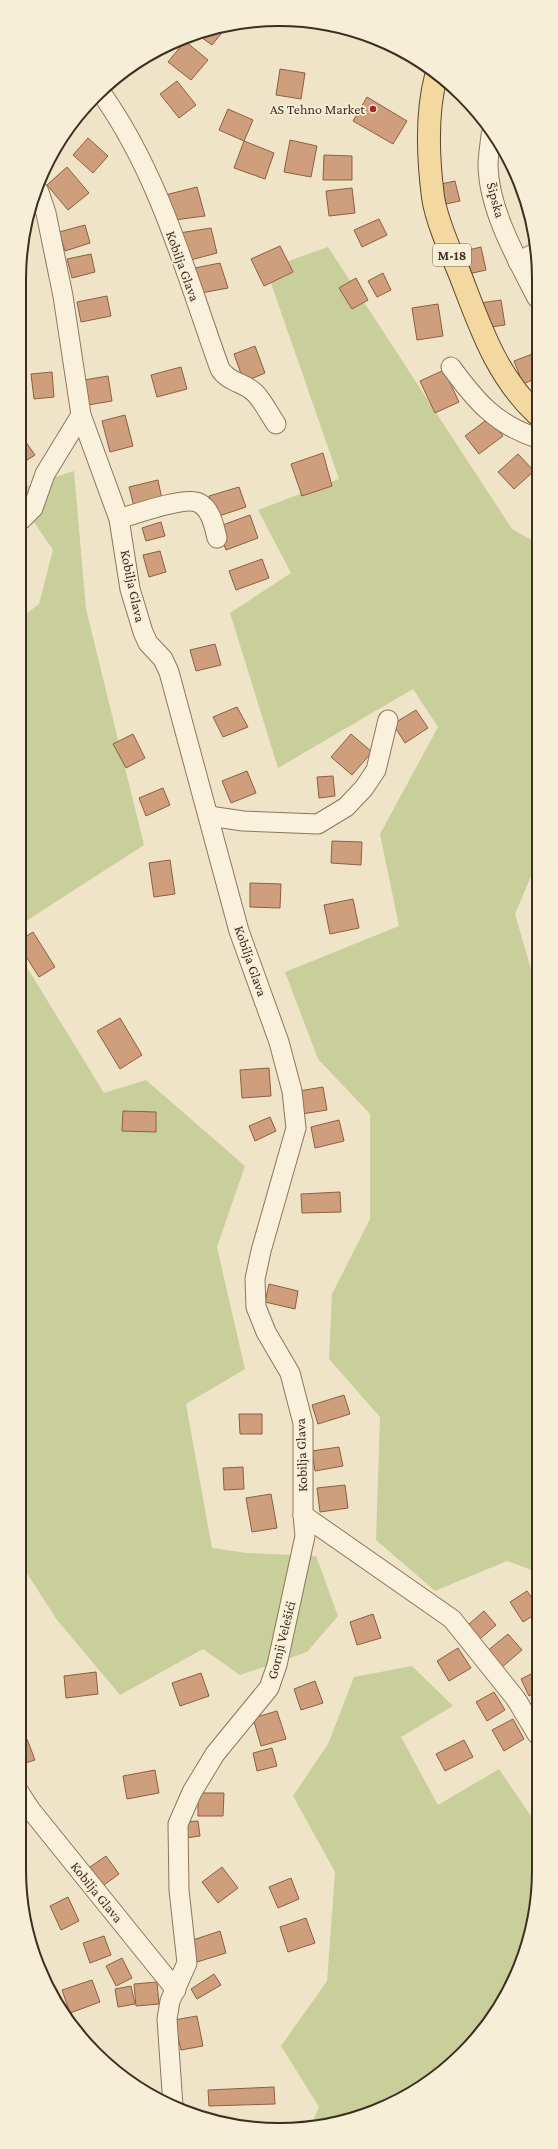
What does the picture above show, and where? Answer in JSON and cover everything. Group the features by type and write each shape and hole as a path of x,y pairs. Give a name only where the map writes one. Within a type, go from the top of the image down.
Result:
{"main road":[{"name":"M-18","path":"435,80 429,144 434,198 451,253 487,344 501,372 521,399 532,409"}],"street":[{"name":"Kobilja Glava","path":"104,96 116,113 147,170 220,369 228,379 246,386 256,393 276,424"},
{"name":"Šipska","path":"490,140 488,165 492,195 518,262 532,289"},
{"name":"Kobilja Glava","path":"40,195 46,213 63,296 82,415 119,519 130,589 137,614 148,642 163,659 169,672 210,816 239,932 279,1042 292,1091 296,1128 261,1251 255,1279 256,1307 266,1332 290,1374 303,1423 303,1515"},
{"path":"518,262 531,255"},
{"path":"451,367 472,396 490,413 517,431 532,436"},
{"path":"26,515 33,508 45,474 82,415"},
{"path":"119,519 188,500 200,503 212,518 217,538"},
{"path":"210,816 243,821 318,824 346,807 364,788 376,770 388,720"},
{"path":"303,1515 452,1619 516,1699 532,1726"},
{"name":"Gornji Velešići","path":"173,2100 167,2019 170,2001 187,1963 178,1890 178,1824 192,1792 215,1754 269,1688 277,1665 305,1536 303,1515"},
{"name":"Kobilja Glava","path":"26,1803 176,1990"}],"green space":[{"path":"328,247 512,529 532,540 532,874 515,914 532,973 532,1570 507,1561 435,1591 376,1540 380,1417 329,1359 332,1294 370,1219 370,1114 318,1059 285,972 399,926 380,834 438,727 413,689 278,768 230,613 291,573 258,510 339,479 266,269"},
{"path":"74,471 86,609 144,845 26,921 26,614 39,604 53,550 26,510 26,486"},
{"path":"26,966 104,1093 146,1080 245,1166 217,1247 245,1369 186,1404 212,1548 247,1553 316,1556 338,1616 307,1652 240,1675 203,1649 120,1695 57,1620 26,1572"},
{"path":"412,1666 453,1706 401,1737 438,1805 499,1769 532,1818 532,1870 530,1903 519,1951 506,1982 480,2024 458,2049 433,2071 391,2097 360,2110 313,2121 319,2107 281,2046 327,1981 335,1872 293,1796 328,1744 354,1677"}],"building":[{"path":"222,33 212,45 202,38"},
{"path":"187,43 208,60 191,80 168,62 182,45"},
{"path":"280,69 305,73 301,99 276,95"},
{"path":"177,81 196,105 179,118 160,94"},
{"name":"AS Tehno Market","path":"367,97 407,121 393,144 353,121"},
{"path":"228,109 253,120 244,141 219,130"},
{"path":"88,138 108,156 93,173 73,155"},
{"path":"290,140 317,146 311,177 284,172"},
{"path":"244,141 274,153 265,179 234,168"},
{"path":"324,155 352,156 352,180 323,180"},
{"path":"67,167 89,193 68,210 47,185"},
{"path":"455,181 460,201 446,204 441,184"},
{"path":"197,187 205,216 174,220 165,195"},
{"path":"352,188 355,213 329,216 326,191"},
{"path":"379,219 387,235 362,247 354,230"},
{"path":"85,225 90,243 65,251 59,232"},
{"path":"211,228 217,253 187,261 179,233"},
{"path":"280,246 293,272 264,286 251,259"},
{"path":"481,247 486,270 464,275 460,252"},
{"path":"91,254 95,272 72,278 67,259"},
{"path":"220,263 228,288 201,293 195,268"},
{"path":"383,273 391,290 377,297 368,281"},
{"path":"356,278 368,300 352,309 339,288"},
{"path":"107,296 111,316 81,322 77,302"},
{"path":"501,300 505,325 483,328 480,303"},
{"path":"438,304 443,336 417,340 412,308"},
{"path":"255,346 265,373 244,382 234,354"},
{"path":"532,354 532,380 523,384 514,361"},
{"path":"181,367 187,389 157,397 151,375"},
{"path":"444,370 459,402 435,413 420,381"},
{"path":"52,372 54,397 34,399 31,374"},
{"path":"108,376 112,401 88,405 84,380"},
{"path":"125,415 133,446 110,452 102,421"},
{"path":"489,418 503,436 479,454 465,436"},
{"path":"26,442 35,455 26,461"},
{"path":"323,453 332,486 302,496 291,464"},
{"path":"518,454 532,469 532,473 514,489 498,472"},
{"path":"158,480 163,504 135,511 129,487"},
{"path":"239,487 246,507 216,517 209,496"},
{"path":"250,515 258,538 226,550 217,527"},
{"path":"161,522 165,536 146,541 142,528"},
{"path":"160,551 166,572 149,577 143,555"},
{"path":"262,559 269,578 236,590 229,571"},
{"path":"215,644 221,665 196,671 190,650"},
{"path":"237,707 248,727 223,737 213,717"},
{"path":"416,710 428,728 405,743 393,724"},
{"path":"133,734 145,758 126,768 113,744"},
{"path":"351,734 372,752 352,775 331,757"},
{"path":"247,771 256,793 231,803 222,781"},
{"path":"333,776 335,796 319,798 317,777"},
{"path":"163,788 170,805 146,816 139,798"},
{"path":"332,841 362,842 361,865 331,863"},
{"path":"170,860 175,894 154,897 149,863"},
{"path":"250,883 281,884 280,908 250,907"},
{"path":"353,899 359,928 330,934 324,905"},
{"path":"33,932 55,967 39,977 26,956 26,936"},
{"path":"120,1018 142,1055 120,1069 97,1031"},
{"path":"269,1068 271,1096 242,1098 240,1070"},
{"path":"323,1087 327,1110 302,1114 299,1091"},
{"path":"123,1111 156,1112 156,1132 122,1131"},
{"path":"270,1117 276,1131 255,1141 249,1126"},
{"path":"339,1120 344,1141 315,1148 311,1127"},
{"path":"340,1192 341,1212 302,1213 301,1194"},
{"path":"269,1284 298,1291 295,1309 265,1302"},
{"path":"344,1395 350,1414 318,1424 312,1405"},
{"path":"239,1414 262,1414 262,1434 240,1434"},
{"path":"339,1447 343,1466 315,1471 312,1451"},
{"path":"243,1467 244,1489 224,1490 223,1468"},
{"path":"345,1485 348,1508 320,1512 317,1488"},
{"path":"271,1494 277,1528 252,1532 246,1498"},
{"path":"527,1591 532,1598 532,1616 523,1622 510,1602"},
{"path":"484,1611 496,1625 480,1639 468,1625"},
{"path":"373,1614 381,1638 357,1645 350,1622"},
{"path":"508,1634 522,1650 501,1668 486,1652"},
{"path":"458,1648 471,1668 449,1681 437,1661"},
{"path":"96,1672 98,1694 66,1698 64,1676"},
{"path":"201,1673 209,1696 180,1706 172,1683"},
{"path":"532,1674 532,1694 529,1696 521,1679"},
{"path":"315,1681 323,1703 301,1710 294,1689"},
{"path":"494,1692 505,1710 487,1721 476,1702"},
{"path":"277,1711 286,1739 261,1746 253,1718"},
{"path":"513,1719 524,1739 504,1751 492,1730"},
{"path":"26,1739 35,1760 26,1763"},
{"path":"464,1740 473,1757 445,1771 436,1754"},
{"path":"272,1748 277,1766 257,1771 253,1753"},
{"path":"155,1770 159,1793 127,1799 123,1776"},
{"path":"198,1793 224,1793 223,1816 198,1816"},
{"path":"198,1821 200,1836 186,1838 184,1822"},
{"path":"106,1856 119,1874 100,1888 87,1869"},
{"path":"222,1867 238,1888 218,1903 202,1882"},
{"path":"291,1878 299,1899 278,1908 269,1887"},
{"path":"68,1897 79,1921 61,1930 50,1906"},
{"path":"306,1918 315,1943 288,1952 280,1927"},
{"path":"220,1931 226,1953 197,1962 190,1941"},
{"path":"104,1936 111,1955 90,1963 83,1943"},
{"path":"122,1958 132,1978 116,1986 106,1966"},
{"path":"214,1974 221,1985 197,1999 191,1989"},
{"path":"92,1980 100,2002 70,2013 62,1990"},
{"path":"157,1982 159,2004 136,2006 134,1984"},
{"path":"131,1986 135,2004 118,2007 115,1989"},
{"path":"197,2016 203,2046 181,2050 174,2020"},
{"path":"274,2087 275,2104 209,2106 208,2090"}],"place":[{"name":"AS Tehno Market","path":"373,109"}]}
